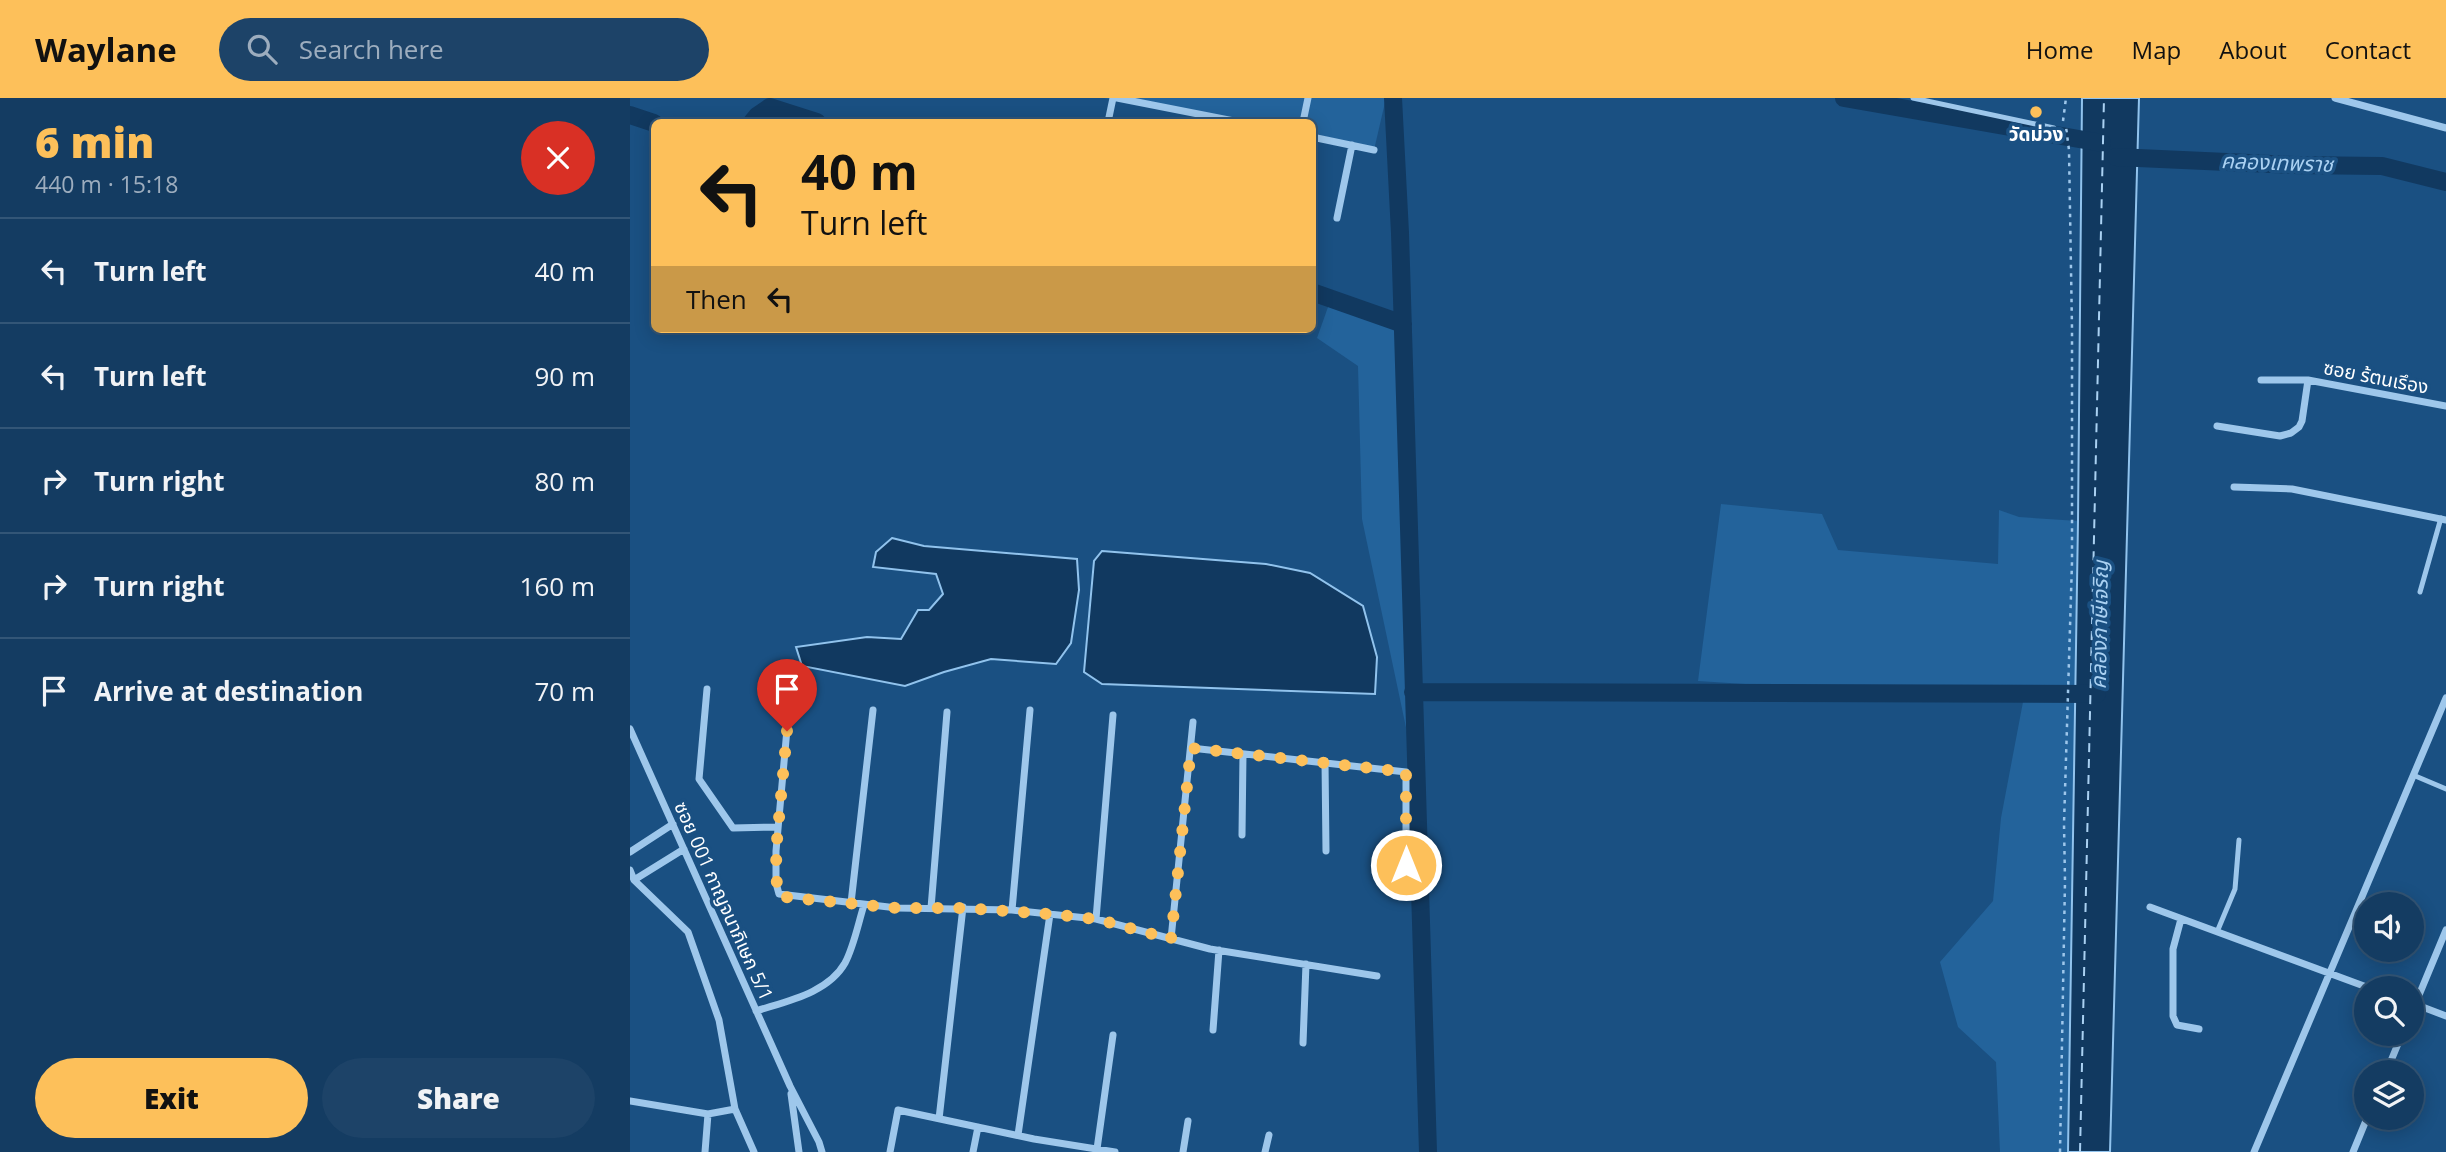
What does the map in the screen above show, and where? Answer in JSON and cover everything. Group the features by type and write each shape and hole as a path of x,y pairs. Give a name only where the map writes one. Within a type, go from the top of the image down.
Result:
{"street":[{"path":"1109,119 1115,98 1218,119"},
{"path":"1304,119 1308,98"},
{"path":"2334,98 2446,128"},
{"path":"1316,138 1374,150"},
{"path":"1337,218 1352,145"},
{"path":"2261,380 2308,380"},
{"name":"ซอย ร้ตนเรึอง","path":"2217,426 2280,436 2291,433 2302,421 2308,380 2446,406"},
{"path":"2234,488 2292,489 2444,519"},
{"path":"707,689 699,779 733,828 778,827"},
{"path":"2254,1152 2446,698"},
{"path":"789,707 778,827 776,883 779,894 851,904 1012,910 1096,919 1219,950 1377,976"},
{"path":"851,904 873,710"},
{"path":"1012,910 1030,710"},
{"path":"931,908 947,712"},
{"path":"1096,919 1113,715"},
{"path":"1171,939 1193,722"},
{"name":"ซอย 001 กาญจนาภิเษก 5/1","path":"630,729 822,1152"},
{"path":"1191,748 1406,772 1406,865"},
{"path":"1242,754 1242,835"},
{"path":"1325,761 1325,851"},
{"path":"630,852 673,824"},
{"path":"635,880 684,849"},
{"path":"630,870 635,880 688,932 719,1020 735,1109 754,1152"},
{"path":"756,1011 825,986 839,973 847,960 864,905"},
{"path":"2150,907 2354,982"},
{"path":"939,1119 963,908"},
{"path":"1018,1135 1050,914"},
{"path":"2181,919 2173,949 2173,1016 2176,1025 2199,1029"},
{"path":"2424,981 2446,930"},
{"path":"1213,1030 1219,950"},
{"path":"1303,1043 1306,964"},
{"path":"2424,1010 2446,1016"},
{"path":"1097,1149 1113,1035"},
{"name":"ซอย 001 กาญจนาภิเษก 5/1","path":"790,1086 799,1151"},
{"path":"630,1101 708,1114 735,1109"},
{"path":"890,1152 898,1110 1057,1143 1115,1152"},
{"path":"705,1152 708,1114"},
{"path":"1183,1152 1188,1121"},
{"path":"973,1152 978,1127"},
{"path":"2353,1152 2362,1130"},
{"path":"1265,1152 1269,1135"},
{"path":"1055,1152 1057,1143"}],"lane":[{"path":"1913,98 2054,128"},
{"path":"2420,592 2444,519"},
{"path":"2413,775 2446,789"},
{"path":"2217,932 2235,889 2239,840"}],"path":[{"path":"2060,1152 2064,824 2072,562 2069,150 2067,130 2063,122 2066,98"}],"shaded area":[{"path":"1104,98 1386,98 1374,150 1316,139 1316,119 1216,119"},
{"path":"1333,293 1407,319 1421,685 1408,737 1362,519 1358,366 1317,338"},
{"path":"1721,504 1822,514 1838,550 1998,564 1999,510 2019,517 2078,521 2068,1152 2000,1152 1996,1062 1958,1027 1940,962 1993,901 2001,818 2023,702 1698,681"}],"water":[{"name":"คลองภาษีเจริญ","path":"2082,98 2139,98 2110,1152 2068,1152"},
{"path":"892,538 924,546 1077,559 1079,590 1071,643 1056,664 991,659 905,686 802,666 796,647 867,637 901,639 918,610 929,610 943,594 936,574 873,567 876,552"},
{"path":"1102,551 1266,564 1310,573 1363,606 1377,657 1375,694 1102,684 1084,672 1094,561"}],"waterway":[{"path":"1393,98 1400,233 1428,1152"},
{"path":"1844,98 2102,143"},
{"path":"754,119 770,107 808,119"},
{"path":"630,115 651,122"},
{"name":"คลองเทพราช","path":"2116,157 2382,166 2446,182"},
{"path":"1316,293 1403,324"},
{"name":"คลองภาษีเจริญ","path":"1413,692 2097,694"}],"ferry route":[{"path":"2080,1152 2104,98"}],"place":[{"name":"วัดม่วง","path":"2036,112"}],"route":[{"path":"787,731 776,851 777,891 784,897 897,908 963,908 1050,914 1096,919 1171,939 1191,748 1406,772 1406,865"}]}
